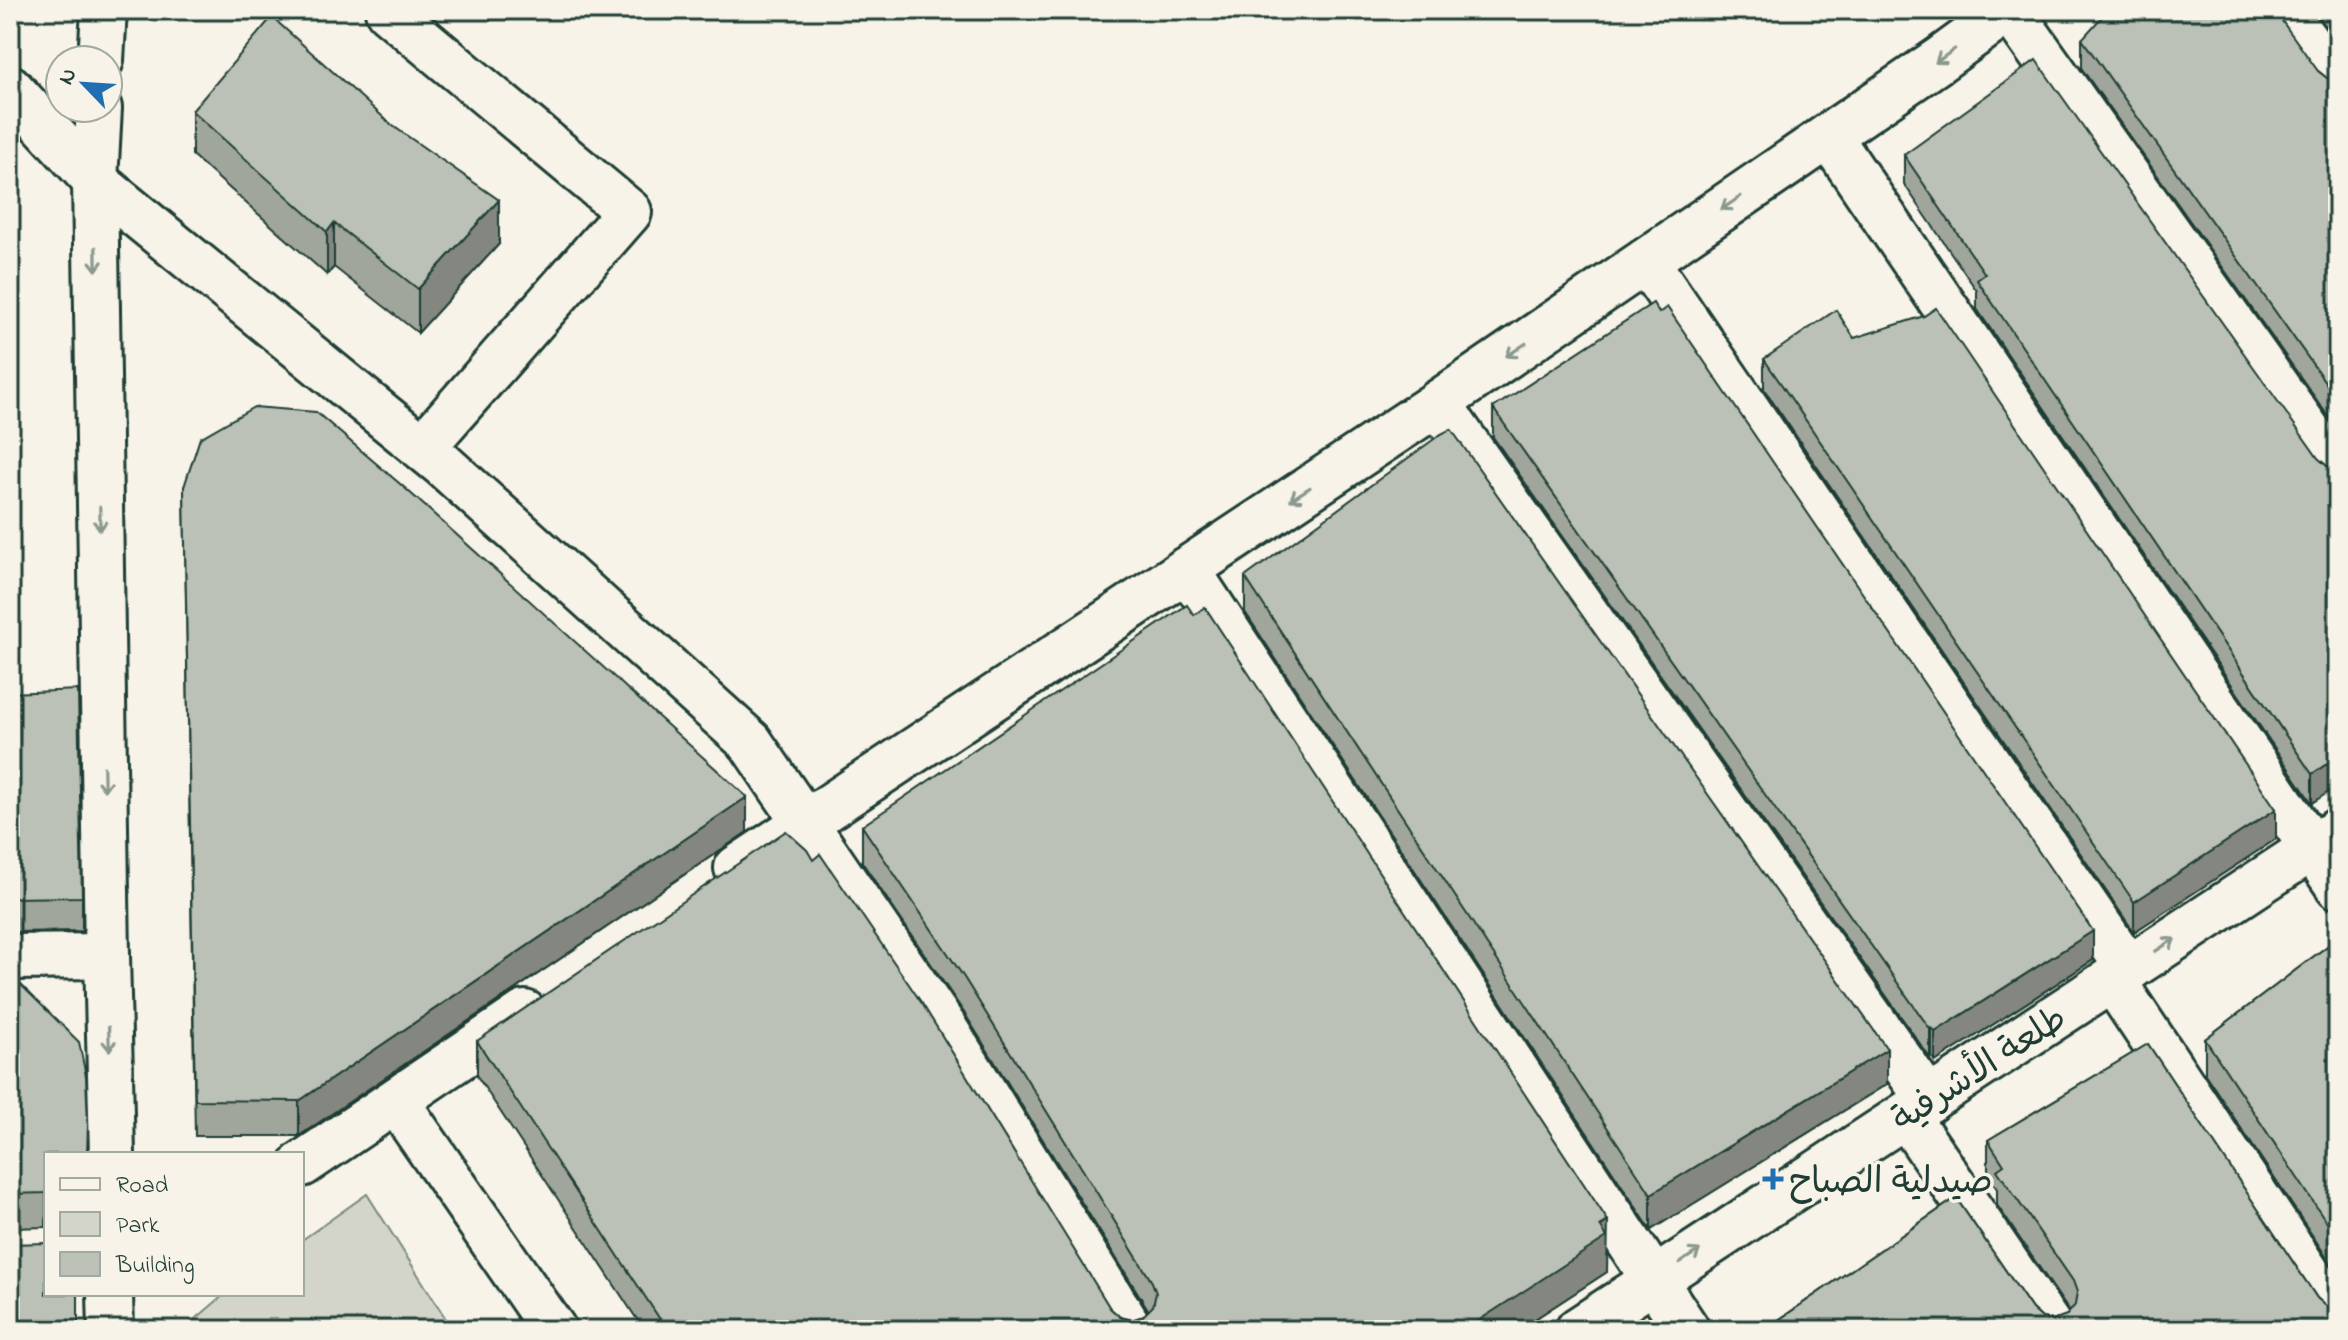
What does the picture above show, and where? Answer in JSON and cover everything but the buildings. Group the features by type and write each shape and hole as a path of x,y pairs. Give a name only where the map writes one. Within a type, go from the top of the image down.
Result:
{"street":[{"path":"102,44 104,10"},
{"path":"699,894 1438,403 2009,10 2338,473"},
{"path":"2283,10 2338,85"},
{"path":"388,11 629,212 423,447"},
{"path":"10,88 95,181 423,447 750,742 944,1027 1131,1330"},
{"path":"98,124 95,181 112,1152"},
{"path":"1829,136 2326,839 2338,886"},
{"path":"1646,261 2120,974 2338,1319"},
{"path":"1438,403 1918,1108 2052,1330"},
{"path":"1187,569 1687,1330"},
{"name":"طلعة الأشرفية","path":"1578,1330 2326,839"},
{"path":"10,957 107,956"},
{"path":"304,1163 554,993"},
{"path":"396,1101 554,1330"},
{"path":"110,1296 111,1330"}],"green space":[{"path":"367,1194 453,1330 191,1330 191,1323 223,1296 304,1296 304,1239"}],"place":[{"name":"صيدلية الصباح","path":"1773,1179"}]}
